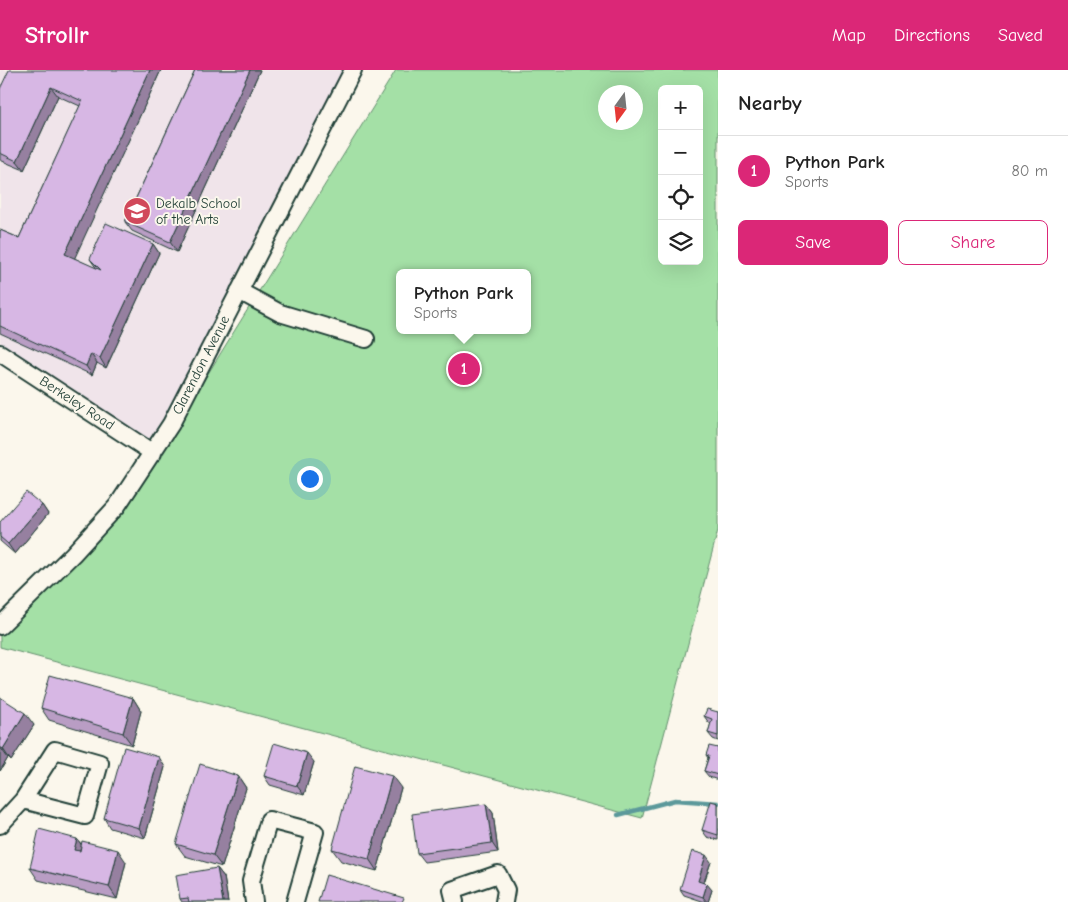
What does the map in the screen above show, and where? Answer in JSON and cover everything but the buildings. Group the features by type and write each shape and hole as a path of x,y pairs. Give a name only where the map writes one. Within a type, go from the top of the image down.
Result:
{"street":[{"name":"Clarendon Avenue","path":"0,626 73,554 118,506 153,453 171,424 353,70"},
{"path":"239,291 280,313 366,339"},
{"name":"Berkeley Road","path":"0,353 153,453"},
{"path":"0,825 22,800 55,750 100,763 85,816 22,800"},
{"path":"254,902 250,881 269,820 315,832 296,902"},
{"path":"454,902 452,890 498,874 506,890 504,902"}],"shaded area":[{"name":"Dekalb School of the Arts","path":"0,70 344,70 154,455 0,352"}],"green space":[{"path":"396,70 718,70 718,530 642,818 0,647 0,634 98,540 144,477"}],"waterway":[{"path":"618,815 675,800 718,803"}],"place":[{"name":"Dekalb School of the Arts","path":"137,211"},
{"name":"Python Park","path":"464,369"}]}
